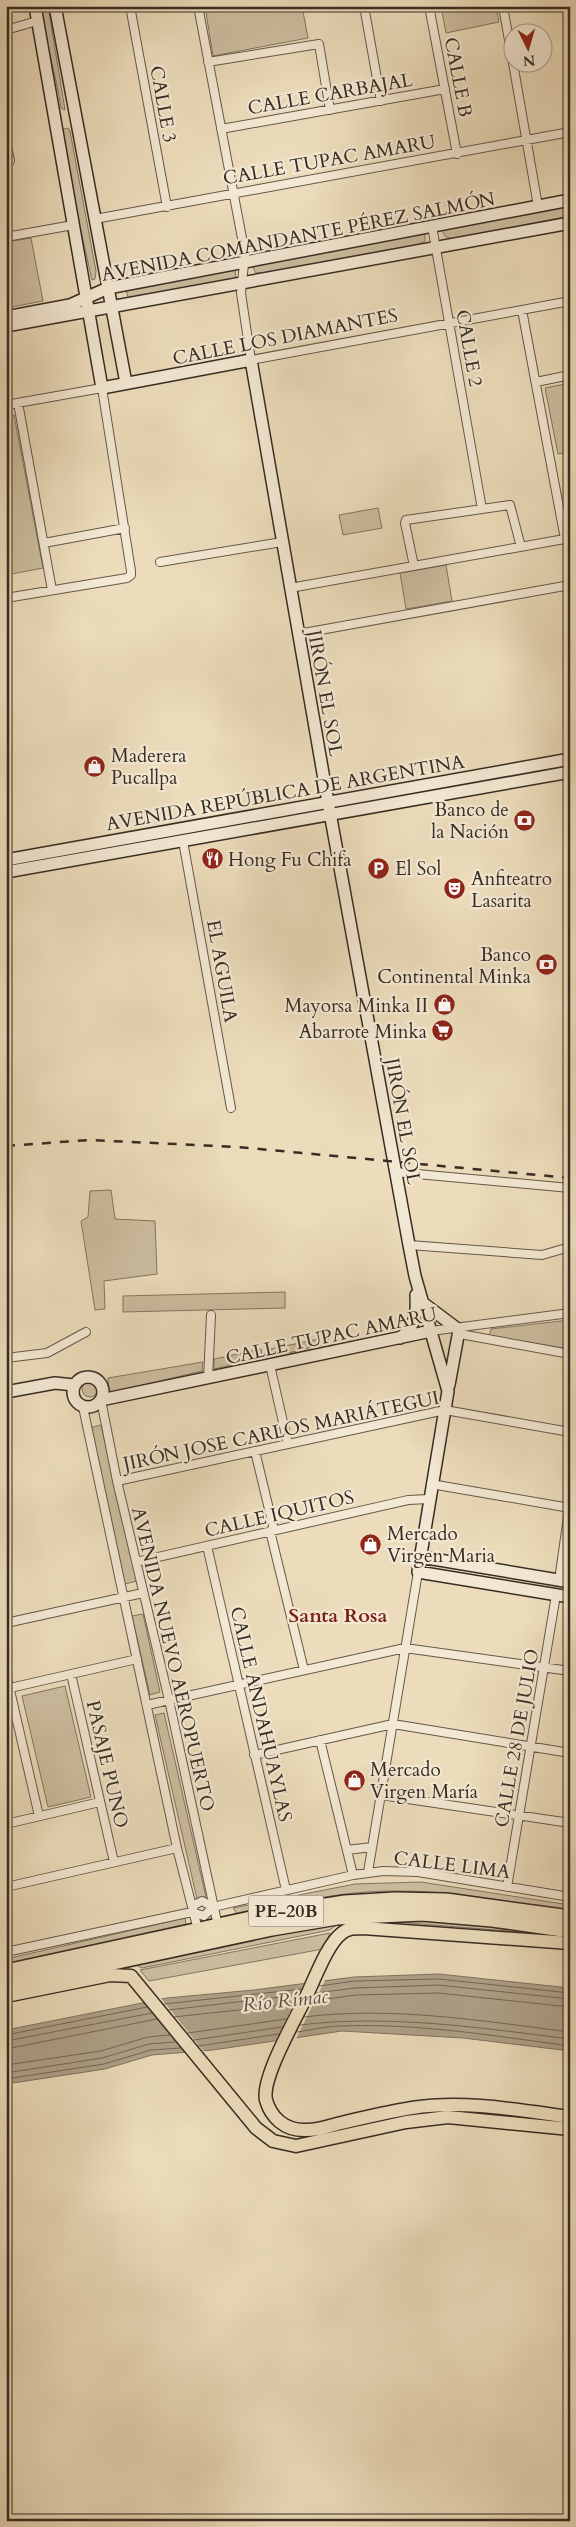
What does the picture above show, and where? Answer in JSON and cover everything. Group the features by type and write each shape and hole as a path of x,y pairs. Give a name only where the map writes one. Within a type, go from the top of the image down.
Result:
{"highway":[{"name":"PE-20B","path":"6,1972 198,1930 320,1906 395,1900 474,1904 570,1918"},
{"name":"PE-20B","path":"6,1985 272,1928 346,1916 391,1913 450,1914 570,1930"}],"main road":[{"path":"34,6 102,388"},
{"path":"55,6 126,383"},
{"path":"54,119 75,116"},
{"name":"AVENIDA COMANDANTE PÉREZ SALMÓN","path":"6,317 70,305 108,288 570,200"},
{"name":"AVENIDA COMANDANTE PÉREZ SALMÓN","path":"6,326 570,223"},
{"name":"CALLE LOS DIAMANTES","path":"102,388 251,360"},
{"name":"JIRÓN EL SOL","path":"251,360 330,815 395,1172 415,1276 448,1391"},
{"name":"AVENIDA REPÚBLICA DE ARGENTINA","path":"6,860 570,759"},
{"name":"AVENIDA REPÚBLICA DE ARGENTINA","path":"6,872 570,772"},
{"name":"JIRÓN EL SOL","path":"400,1338 409,1331 416,1319 415,1276"},
{"path":"423,1303 458,1331 431,1484 418,1572 570,1597"},
{"name":"CALLE TUPAC AMARU","path":"101,1400 431,1331"},
{"path":"80,1378 95,1378 103,1388 101,1400 93,1406 83,1406 73,1396 74,1385 80,1378"},
{"path":"6,1392 55,1383 74,1385"},
{"path":"421,1557 564,1581"},
{"path":"570,1943 354,1928 342,1932 337,1937 322,1965 268,2077 266,2099 274,2117 283,2124 304,2130 317,2130 412,2108 446,2105 476,2106 570,2117"},
{"path":"6,1996 118,1974 131,1976 256,2128 273,2141 284,2145 315,2144 406,2122 448,2117 570,2129"}],"street":[{"name":"CALLE 3","path":"130,6 166,207"},
{"name":"JIRÓN EL SOL","path":"198,6 233,195 246,254 241,293 251,360"},
{"path":"364,6 381,101"},
{"name":"CALLE B","path":"429,6 457,154"},
{"path":"503,6 538,206"},
{"path":"6,30 37,21"},
{"path":"208,62 319,44 330,110"},
{"name":"CALLE CARBAJAL","path":"221,129 445,89"},
{"name":"CALLE TUPAC AMARU","path":"95,219 570,132"},
{"path":"6,140 8,165"},
{"path":"6,237 73,225"},
{"name":"CALLE 2","path":"432,226 482,510"},
{"name":"CALLE LOS DIAMANTES","path":"251,360 570,301"},
{"path":"290,588 567,538 522,310"},
{"path":"536,382 570,376"},
{"path":"6,598 131,575 102,388"},
{"name":"CALLE LOS DIAMANTES","path":"6,405 102,388"},
{"path":"18,403 52,590"},
{"path":"414,566 405,521 511,505 521,547"},
{"path":"44,543 125,528"},
{"path":"160,562 282,542"},
{"path":"298,634 570,585"},
{"name":"EL AGUILA","path":"183,841 231,1108"},
{"path":"395,1172 570,1188"},
{"path":"409,1245 542,1255 570,1247"},
{"name":"CALLE TUPAC AMARU","path":"431,1331 458,1331 570,1313"},
{"path":"208,1379 211,1315"},
{"name":"CALLE TUPAC AMARU","path":"458,1331 570,1354"},
{"path":"6,1358 47,1353 86,1332"},
{"path":"270,1365 288,1444"},
{"name":"AVENIDA NUEVO AEROPUERTO","path":"101,1400 117,1481 218,1926"},
{"name":"AVENIDA NUEVO AEROPUERTO","path":"83,1406 125,1596 177,1848 198,1930"},
{"name":"JIRÓN JOSE CARLOS MARIÁTEGUI","path":"117,1481 444,1410 570,1432"},
{"path":"255,1451 304,1670"},
{"path":"431,1484 569,1506 564,1581"},
{"name":"CALLE IQUITOS","path":"136,1562 408,1500 429,1499"},
{"name":"CALLE ANDAHUAYLAS","path":"206,1546 286,1890"},
{"path":"368,1872 418,1572"},
{"path":"6,1622 143,1592"},
{"name":"CALLE 28 DE JULIO","path":"507,1887 556,1595"},
{"path":"147,1705 405,1648 570,1672"},
{"path":"10,1688 137,1659"},
{"path":"6,1673 39,1816"},
{"name":"PASAJE PUNO","path":"71,1674 114,1862"},
{"path":"254,1755 393,1724 570,1753"},
{"path":"320,1740 353,1875"},
{"path":"381,1795 570,1824"},
{"path":"6,1824 100,1802"},
{"path":"347,1850 372,1847"},
{"path":"6,1887 177,1848"},
{"name":"CALLE LIMA","path":"7,1951 192,1912 204,1916 213,1906 368,1872 418,1872 570,1897"},
{"name":"CALLE LIMA","path":"192,1912 196,1902 208,1902 213,1906"}],"shaded area":[{"path":"39,6 48,6 65,110 61,108"},
{"path":"205,6 302,6 308,38 213,56"},
{"path":"441,6 496,6 499,22 446,33"},
{"path":"68,128 96,271 95,279 92,280 59,134 59,130"},
{"path":"570,203 570,216 451,239 445,236 442,231 447,226"},
{"path":"420,231 425,235 425,241 419,244 263,273 256,273 253,268 255,262"},
{"path":"31,238 43,301 6,308 6,242"},
{"path":"235,268 236,280 129,300 125,287"},
{"path":"570,383 570,452 558,454 545,388"},
{"path":"14,415 43,568 6,575 6,416"},
{"path":"378,508 382,528 343,535 339,515"},
{"path":"446,565 452,601 406,609 400,573"},
{"path":"111,1190 115,1219 155,1221 157,1274 104,1281 105,1309 95,1310 81,1221 88,1217 90,1191"},
{"path":"285,1292 285,1308 123,1312 123,1296"},
{"path":"570,1320 570,1349 489,1336 491,1329"},
{"path":"328,1337 329,1343 272,1357 271,1349"},
{"path":"261,1349 263,1358 214,1369 214,1359"},
{"path":"203,1362 202,1371 109,1393 108,1378"},
{"path":"90,1381 98,1389 90,1397 82,1389"},
{"path":"101,1425 137,1581 125,1584 89,1428"},
{"path":"143,1614 160,1692 150,1695 132,1616"},
{"path":"65,1686 91,1797 48,1807 22,1696"},
{"path":"164,1713 206,1897 197,1899 155,1715"},
{"path":"421,1882 570,1905 570,1911 503,1900 414,1891 353,1893 294,1902 237,1914 233,1908 355,1884"},
{"path":"427,1916 570,1936 384,1921"},
{"path":"185,1918 186,1925 6,1965 6,1959"},
{"path":"343,1920 330,1930 142,1968 132,1963"},
{"path":"330,1933 323,1949 149,1981 140,1970"}],"water":[{"name":"Río Rímac","path":"439,1974 570,1988 570,2051 463,2038 342,2031 213,2050 152,2055 105,2069 6,2084 6,2030 167,1998 254,1990 354,1977"}],"pier":[{"path":"326,1978 296,2039 275,2042 305,1981"},
{"path":"160,1997 205,2053 187,2055 144,2000"}],"railway":[{"path":"6,1146 89,1140 238,1147 570,1178"}],"place":[{"name":"Maderera Pucallpa","path":"95,766"},
{"name":"Banco de la Nación","path":"525,820"},
{"name":"Hong Fu Chifa","path":"212,859"},
{"name":"El Sol","path":"379,868"},
{"name":"Anfiteatro Lasarita","path":"455,889"},
{"name":"Banco Continental Minka","path":"547,965"},
{"name":"Mayorsa Minka II","path":"444,1005"},
{"name":"Abarrote Minka","path":"443,1031"},
{"name":"Mercado Virgen Maria","path":"371,1544"},
{"name":"Mercado Virgen María","path":"354,1780"}],"district":[{"name":"Santa Rosa","path":"338,1615"}]}
